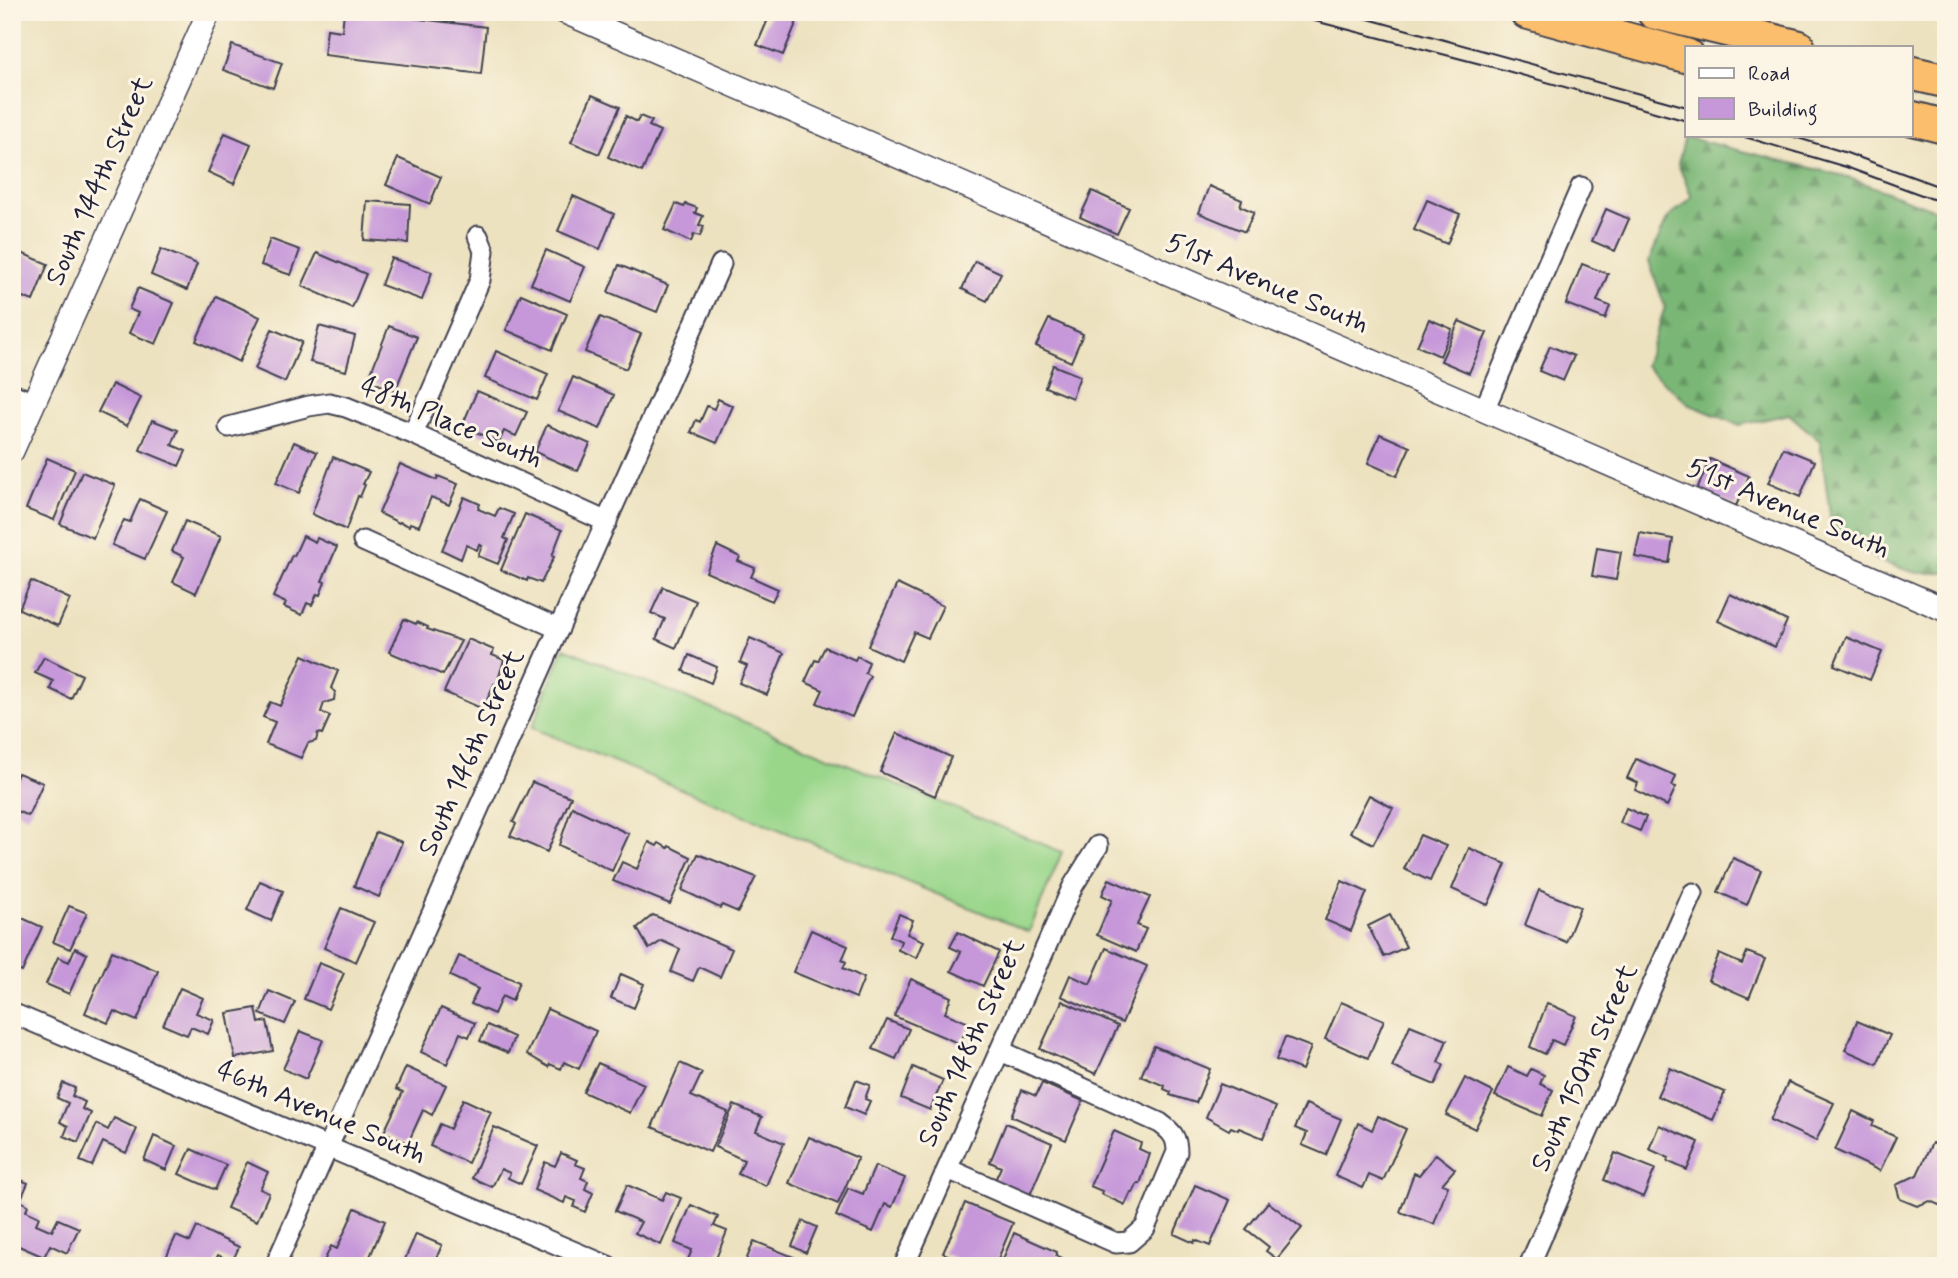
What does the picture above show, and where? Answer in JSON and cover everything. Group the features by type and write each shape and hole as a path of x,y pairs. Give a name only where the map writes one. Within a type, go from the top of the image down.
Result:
{"highway":[{"path":"1527,12 1685,55"},
{"path":"1654,12 1794,46"},
{"path":"1912,73 1946,81"},
{"path":"1912,118 1946,127"}],"street":[{"name":"South 144th Street","path":"12,451 23,398 209,12"},
{"name":"51st Avenue South","path":"565,12 1946,610"},
{"path":"1484,410 1581,187"},
{"path":"413,434 480,279 484,251 478,236"},
{"name":"South 146th Street","path":"275,1266 721,264"},
{"name":"48th Place South","path":"229,426 329,403 346,407 413,434 607,522"},
{"path":"363,541 559,629"},
{"name":"South 148th Street","path":"904,1266 1073,886 1098,846"},
{"name":"South 150th Street","path":"1529,1266 1693,893"},
{"name":"46th Avenue South","path":"12,1013 608,1266"},
{"path":"948,1169 1116,1243 1129,1242 1145,1228 1177,1152 1177,1140 1170,1130 1160,1123 1001,1051"}],"green space":[{"path":"1685,137 1844,176 1946,214 1946,573 1916,573 1879,561 1832,529 1820,441 1789,414 1740,425 1690,405 1645,366 1665,307 1649,261 1667,219 1692,197 1678,164"},
{"path":"564,648 1062,852 1029,932 532,728"}],"building":[{"path":"344,12 486,27 481,74 324,55 327,29 342,31"},
{"path":"771,12 797,21 783,55 757,45"},
{"path":"232,45 282,63 273,88 223,70"},
{"path":"592,95 620,107 599,154 571,142"},
{"path":"626,116 637,122 640,116 652,121 649,126 660,131 642,172 608,157"},
{"path":"225,133 251,144 234,184 208,172"},
{"path":"398,158 441,177 430,204 386,185"},
{"path":"1209,186 1242,200 1240,206 1254,212 1245,232 1199,213"},
{"path":"1092,191 1129,208 1117,234 1080,217"},
{"path":"573,196 614,214 600,249 558,231"},
{"path":"1427,200 1460,214 1447,244 1414,230"},
{"path":"367,201 410,204 408,243 364,240"},
{"path":"676,204 697,208 695,213 703,216 699,225 704,226 700,236 694,234 691,242 664,230"},
{"path":"1606,209 1629,219 1615,251 1592,241"},
{"path":"270,239 300,250 291,275 261,265"},
{"path":"161,249 197,264 187,290 151,275"},
{"path":"546,250 585,267 570,301 531,284"},
{"path":"19,252 48,264 33,301 12,293 12,268"},
{"path":"317,253 366,274 352,308 302,286"},
{"path":"391,258 432,272 422,300 381,285"},
{"path":"975,261 1001,273 987,301 962,289"},
{"path":"1582,264 1608,274 1597,301 1610,306 1605,319 1566,304"},
{"path":"619,265 668,285 657,312 608,292"},
{"path":"138,288 174,303 156,344 129,333 138,313 129,309"},
{"path":"521,294 567,314 552,350 506,330"},
{"path":"216,296 260,317 239,362 196,341"},
{"path":"600,317 641,334 626,369 585,352"},
{"path":"1049,319 1083,334 1071,362 1036,346"},
{"path":"1429,319 1452,329 1440,356 1417,346"},
{"path":"1459,321 1487,333 1469,373 1441,361"},
{"path":"319,326 355,336 346,371 310,362"},
{"path":"389,326 417,337 395,391 368,380"},
{"path":"272,329 302,342 285,382 255,369"},
{"path":"1550,346 1574,356 1563,381 1539,371"},
{"path":"496,351 548,374 537,400 485,378"},
{"path":"1053,365 1080,376 1072,398 1045,387"},
{"path":"573,377 614,395 600,429 558,411"},
{"path":"112,384 141,398 127,426 98,412"},
{"path":"477,391 527,412 516,436 504,431 499,442 462,426"},
{"path":"718,399 733,406 717,443 691,432 696,420 700,422 707,406 714,409"},
{"path":"152,420 178,430 172,445 186,451 179,466 140,450"},
{"path":"547,425 590,444 578,471 535,452"},
{"path":"1380,434 1410,447 1397,476 1368,463"},
{"path":"294,442 317,452 299,493 276,483"},
{"path":"1783,448 1815,461 1800,497 1768,483"},
{"path":"333,457 369,472 346,530 312,514"},
{"path":"47,458 75,470 54,520 26,509"},
{"path":"1710,459 1749,476 1736,506 1697,489"},
{"path":"400,464 437,480 438,476 458,484 449,505 431,497 419,526 399,523 379,513"},
{"path":"82,472 115,485 93,538 60,524"},
{"path":"464,497 480,504 478,509 495,516 499,508 514,514 504,538 508,540 498,564 478,556 482,546 479,544 477,550 466,545 461,559 442,550"},
{"path":"140,499 167,511 145,559 112,545 124,520 130,522"},
{"path":"525,514 562,530 552,556 554,557 541,583 528,578 527,581 501,570"},
{"path":"185,521 221,536 196,593 173,582 184,557 172,551"},
{"path":"1640,533 1673,539 1669,563 1635,557"},
{"path":"303,536 315,542 317,538 337,547 322,581 325,582 320,595 317,594 312,605 307,603 302,615 284,607 286,603 273,597"},
{"path":"717,546 740,557 738,561 755,568 751,577 778,589 772,601 706,572"},
{"path":"1597,548 1621,552 1616,580 1592,576"},
{"path":"31,581 70,599 58,626 19,609"},
{"path":"897,584 943,606 928,638 914,632 901,661 868,646"},
{"path":"663,587 696,601 676,648 656,639 665,619 651,613"},
{"path":"1730,594 1787,621 1775,647 1718,621"},
{"path":"404,619 461,641 443,675 389,652"},
{"path":"1846,637 1882,652 1870,680 1834,665"},
{"path":"750,638 784,653 767,695 739,683 747,666 740,663"},
{"path":"468,639 494,650 492,655 504,660 496,686 494,684 483,709 444,692"},
{"path":"825,647 855,660 857,656 869,662 865,673 870,676 852,717 817,703 823,690 805,682 815,660 818,661"},
{"path":"303,655 338,671 331,688 335,692 334,700 324,703 321,712 330,716 322,734 318,733 316,741 308,743 301,758 266,744 275,722 263,717 270,702 280,706"},
{"path":"689,655 717,667 711,683 683,671"},
{"path":"44,657 82,675 71,699 50,689 53,681 35,673"},
{"path":"897,733 951,757 935,796 880,772"},
{"path":"1636,759 1676,776 1672,786 1676,787 1667,806 1635,790 1638,783 1627,778"},
{"path":"18,773 43,783 28,816 12,809 12,787"},
{"path":"532,782 571,797 547,852 510,836 516,824 513,822"},
{"path":"1369,795 1393,808 1373,844 1350,832"},
{"path":"572,807 629,834 612,871 559,845"},
{"path":"1626,808 1646,817 1640,831 1620,823"},
{"path":"376,832 402,842 379,897 354,886"},
{"path":"1420,835 1446,846 1430,881 1404,869"},
{"path":"649,842 657,846 659,843 668,848 669,846 691,857 670,904 613,881 622,862 637,869"},
{"path":"1469,848 1506,864 1488,905 1452,889"},
{"path":"698,854 756,877 738,912 722,905 720,908 682,890"},
{"path":"1733,858 1761,870 1747,905 1718,892"},
{"path":"1109,879 1150,897 1137,925 1146,929 1136,952 1097,935 1112,900 1102,895"},
{"path":"260,881 283,891 271,921 247,910"},
{"path":"1342,881 1367,892 1351,931 1325,920"},
{"path":"1539,890 1580,907 1566,942 1525,925"},
{"path":"69,906 87,913 70,949 53,942"},
{"path":"341,908 374,922 356,962 324,948"},
{"path":"899,914 913,920 907,934 924,941 917,958 898,950 901,941 890,936"},
{"path":"653,915 732,949 720,977 699,967 693,981 671,972 680,949 662,941 649,949 637,928"},
{"path":"1390,915 1406,947 1384,957 1368,926"},
{"path":"22,918 42,927 22,972 12,968 12,939"},
{"path":"811,930 848,946 842,960 846,962 843,968 864,978 856,998 793,972"},
{"path":"958,932 999,952 983,986 951,971 961,952 950,947"},
{"path":"75,948 87,954 69,994 46,984 58,957 69,962"},
{"path":"1106,948 1147,966 1122,1023 1061,996 1070,975 1090,984"},
{"path":"112,951 158,971 137,1021 114,1011 108,1023 85,1013"},
{"path":"1747,952 1765,959 1749,998 1708,980 1719,954 1742,964"},
{"path":"459,956 519,982 512,1001 502,996 494,1014 471,1004 478,989 450,976"},
{"path":"319,963 344,973 328,1009 304,999"},
{"path":"621,974 644,984 634,1008 611,998"},
{"path":"911,979 951,997 945,1013 969,1023 960,1044 894,1016"},
{"path":"180,988 203,998 196,1013 214,1020 208,1034 191,1027 187,1035 163,1025"},
{"path":"269,991 295,1002 285,1024 260,1014"},
{"path":"1062,1001 1118,1026 1096,1074 1040,1049"},
{"path":"1341,1002 1384,1020 1368,1058 1325,1039"},
{"path":"1547,1003 1576,1016 1563,1045 1552,1040 1545,1054 1530,1047"},
{"path":"256,1008 259,1023 267,1021 273,1051 235,1058 227,1013"},
{"path":"441,1008 475,1023 469,1037 460,1033 447,1064 421,1052"},
{"path":"547,1009 596,1031 579,1069 564,1062 561,1069 550,1064 549,1067 527,1054"},
{"path":"887,1020 909,1029 896,1059 873,1049"},
{"path":"1857,1021 1890,1035 1877,1064 1845,1050"},
{"path":"487,1025 514,1037 508,1053 480,1041"},
{"path":"1410,1025 1447,1040 1438,1062 1444,1065 1435,1085 1392,1067"},
{"path":"300,1031 323,1040 306,1079 283,1069"},
{"path":"1285,1037 1311,1047 1302,1070 1276,1060"},
{"path":"1154,1046 1210,1069 1196,1103 1170,1095 1171,1092 1164,1089 1165,1086 1141,1076"},
{"path":"598,1063 644,1084 630,1113 583,1092"},
{"path":"680,1063 702,1073 691,1096 728,1112 710,1152 652,1127"},
{"path":"406,1067 446,1085 432,1115 423,1110 408,1143 384,1132 403,1092 396,1089"},
{"path":"913,1067 943,1080 930,1110 901,1098"},
{"path":"1508,1067 1527,1076 1531,1069 1544,1075 1540,1084 1553,1090 1542,1116 1495,1096"},
{"path":"1670,1068 1725,1092 1713,1120 1657,1096"},
{"path":"1465,1078 1493,1092 1475,1129 1446,1115"},
{"path":"856,1080 870,1085 865,1099 870,1101 864,1115 845,1107"},
{"path":"1788,1082 1834,1103 1816,1141 1770,1120"},
{"path":"63,1083 75,1088 72,1096 85,1102 82,1109 91,1113 78,1142 64,1136 68,1126 60,1122 68,1103 57,1098"},
{"path":"1042,1083 1083,1101 1066,1140 1011,1116 1022,1090 1036,1096"},
{"path":"1220,1084 1276,1107 1263,1138 1239,1128 1238,1130 1231,1127 1229,1130 1206,1117"},
{"path":"463,1099 491,1112 468,1163 430,1146 440,1124 450,1129"},
{"path":"1306,1104 1341,1119 1326,1155 1302,1145 1307,1133 1295,1128"},
{"path":"734,1105 762,1117 756,1131 784,1143 766,1186 738,1174 744,1160 715,1147"},
{"path":"1853,1111 1874,1121 1872,1126 1896,1137 1880,1171 1835,1150"},
{"path":"1378,1116 1406,1129 1383,1181 1369,1175 1363,1188 1335,1176 1358,1123 1372,1130"},
{"path":"114,1118 137,1129 126,1153 103,1142 92,1166 80,1161 97,1124 108,1130"},
{"path":"1006,1123 1052,1143 1030,1195 995,1180 1001,1167 990,1162"},
{"path":"1659,1125 1699,1142 1687,1170 1649,1149"},
{"path":"494,1127 538,1146 521,1184 508,1178 510,1173 501,1169 492,1187 472,1178"},
{"path":"1114,1131 1141,1143 1139,1149 1150,1154 1140,1184 1131,1192 1125,1205 1090,1186"},
{"path":"154,1136 176,1146 166,1170 144,1160"},
{"path":"809,1137 858,1158 838,1204 789,1183"},
{"path":"1932,1143 1946,1149 1946,1208 1930,1201 1917,1206 1900,1199 1896,1185 1917,1175"},
{"path":"191,1149 226,1165 215,1190 179,1174"},
{"path":"561,1153 577,1160 575,1164 585,1168 581,1178 588,1181 585,1189 593,1193 585,1212 574,1207 576,1201 566,1197 564,1203 534,1190 545,1162 555,1166"},
{"path":"1615,1153 1655,1169 1643,1197 1604,1180"},
{"path":"1436,1154 1455,1169 1442,1184 1448,1186 1434,1224 1400,1212 1414,1173 1419,1175"},
{"path":"247,1162 268,1172 260,1189 269,1193 257,1221 227,1208"},
{"path":"875,1166 905,1178 892,1207 885,1204 873,1232 836,1216 848,1188 863,1194"},
{"path":"12,1176 28,1183 20,1201 28,1205 26,1211 39,1217 36,1224 52,1231 58,1219 79,1228 67,1253 50,1245 44,1257 12,1243"},
{"path":"627,1185 662,1200 666,1192 681,1198 661,1245 635,1233 641,1222 615,1211"},
{"path":"1195,1185 1230,1200 1210,1246 1195,1240 1194,1243 1174,1234"},
{"path":"1268,1202 1302,1228 1277,1259 1266,1251 1269,1247 1246,1229"},
{"path":"965,1203 1013,1223 995,1266 972,1266 943,1253"},
{"path":"691,1205 718,1217 714,1226 727,1231 713,1266 686,1264 692,1250 675,1243"},
{"path":"355,1208 385,1221 366,1266 322,1266 331,1246 337,1249"},
{"path":"803,1221 817,1227 806,1253 792,1246"},
{"path":"197,1227 239,1247 232,1262 218,1255 213,1266 162,1266 176,1236 190,1242"},
{"path":"1014,1233 1057,1252 1056,1255 1066,1260 1064,1266 1000,1266"},
{"path":"416,1234 442,1245 433,1266 402,1266"},
{"path":"754,1241 801,1260 799,1266 751,1266 745,1263"}],"tram line":[{"path":"1280,12 1685,120"},
{"path":"1343,12 1685,106"},
{"path":"1741,136 1846,167 1946,204"},
{"path":"1791,136 1946,189"}]}
